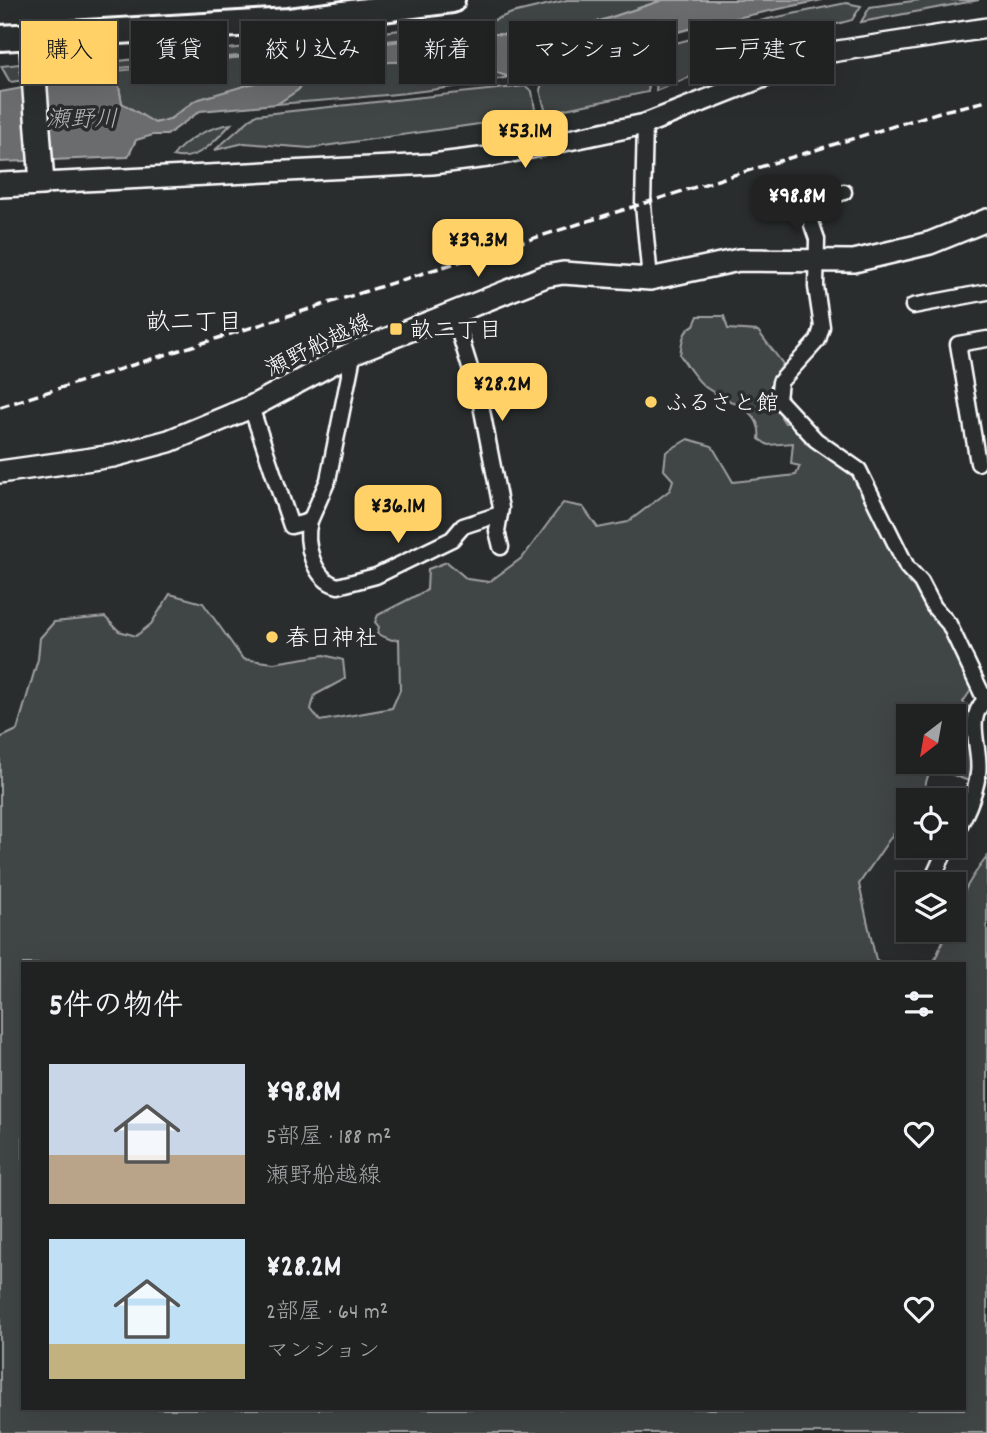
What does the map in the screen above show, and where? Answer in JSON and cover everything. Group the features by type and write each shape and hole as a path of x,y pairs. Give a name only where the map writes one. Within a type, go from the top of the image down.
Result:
{"highway":[{"path":"117,39 371,13 453,0"},
{"path":"0,38 21,45"}],"main road":[{"path":"0,185 42,178 35,84"},
{"name":"瀬野船越線","path":"0,472 113,456 169,441 251,407 350,354 525,283 563,273 650,279 739,260 854,261 930,243 987,220"}],"street":[{"path":"344,0 371,13"},
{"path":"42,178 432,164 488,157 645,124 825,52 987,28"},
{"path":"645,124 643,205 650,279"},
{"path":"844,192 801,207 817,239 821,334 780,382 778,399 816,440 859,470 907,567 921,582 934,607 949,624 985,700 975,714 979,762 966,814"},
{"path":"913,306 987,292"},
{"path":"453,313 480,400 500,514 497,531 501,547"},
{"path":"978,463 958,344 987,340"},
{"path":"350,354 352,361 328,480 308,530 311,555 325,578 338,586 376,576 452,539 463,526 500,514"},
{"path":"251,407 291,526 310,521"}],"shaded area":[{"path":"567,0 663,0 600,21 509,21 509,35 495,34 495,21 491,21 512,13"},
{"path":"920,0 979,0 861,22 870,7"},
{"path":"846,3 861,6 852,20 834,25 834,21 760,21"},
{"path":"399,30 399,40 385,41 385,32"},
{"path":"690,39 690,77 676,83 676,43"},
{"path":"241,48 241,56 227,57 227,49"},
{"path":"241,58 241,84 252,84 197,100 170,119 154,123 122,103 117,71 131,69 131,84 227,84 227,59"},
{"path":"131,60 131,67 120,68 119,61"},
{"path":"385,62 399,62 399,84 473,84 277,104 303,84 385,84"},
{"path":"21,64 21,81 10,82 1,66"},
{"path":"495,72 509,77 495,80"},
{"path":"542,84 649,84 648,92 546,113 540,90"},
{"path":"657,84 673,84 656,91"},
{"path":"525,86 532,91 536,116 310,148 244,143 215,150 255,115"},
{"path":"231,124 198,153 173,156 199,134"},
{"path":"698,316 724,316 728,329 758,331 783,364 769,389 782,409 781,417 785,423 797,423 805,433 805,443 847,467 948,629 973,687 963,702 965,704 896,704 896,774 929,774 924,788 896,788 896,830 859,884 876,960 880,962 21,962 21,1410 966,1410 966,962 934,962 942,942 966,942 966,888 987,857 987,1433 0,1433 0,738 17,730 38,659 40,638 54,622 105,617 119,631 136,636 151,624 170,594 203,603 243,659 274,663 324,655 343,660 345,679 315,695 311,709 320,721 392,708 400,690 399,639 392,640 377,634 379,627 375,622 378,615 427,590 428,569 447,562 467,579 489,582 523,557 563,503 583,507 598,528 628,522 670,490 673,480 664,470 666,452 688,439 712,446 733,482 796,475 800,466 791,464 793,443 768,445 759,439 759,428 749,412 712,392 697,379 680,355 685,334"},
{"path":"966,705 971,709 971,782 951,774 966,774"}],"water":[{"name":"瀬野川","path":"663,0 822,0 722,21 690,21 690,29 676,33 676,21 600,21"},
{"name":"瀬野川","path":"495,34 509,35 509,77 495,72"},
{"name":"瀬野川","path":"399,41 399,62 385,62 385,43"},
{"name":"瀬野川","path":"117,76 122,103 155,123 170,119 196,100 251,84 303,84 277,104 200,111 167,135 153,135 136,140 128,157 0,162 0,92 44,84 117,84"}],"railway":[{"path":"0,407 724,178 943,111 987,101"}],"place":[{"name":"畝二丁目","path":"396,329"},
{"name":"ふるさと館","path":"651,402"},
{"name":"春日神社","path":"272,637"}],"district":[{"name":"畝二丁目","path":"194,321"}]}
